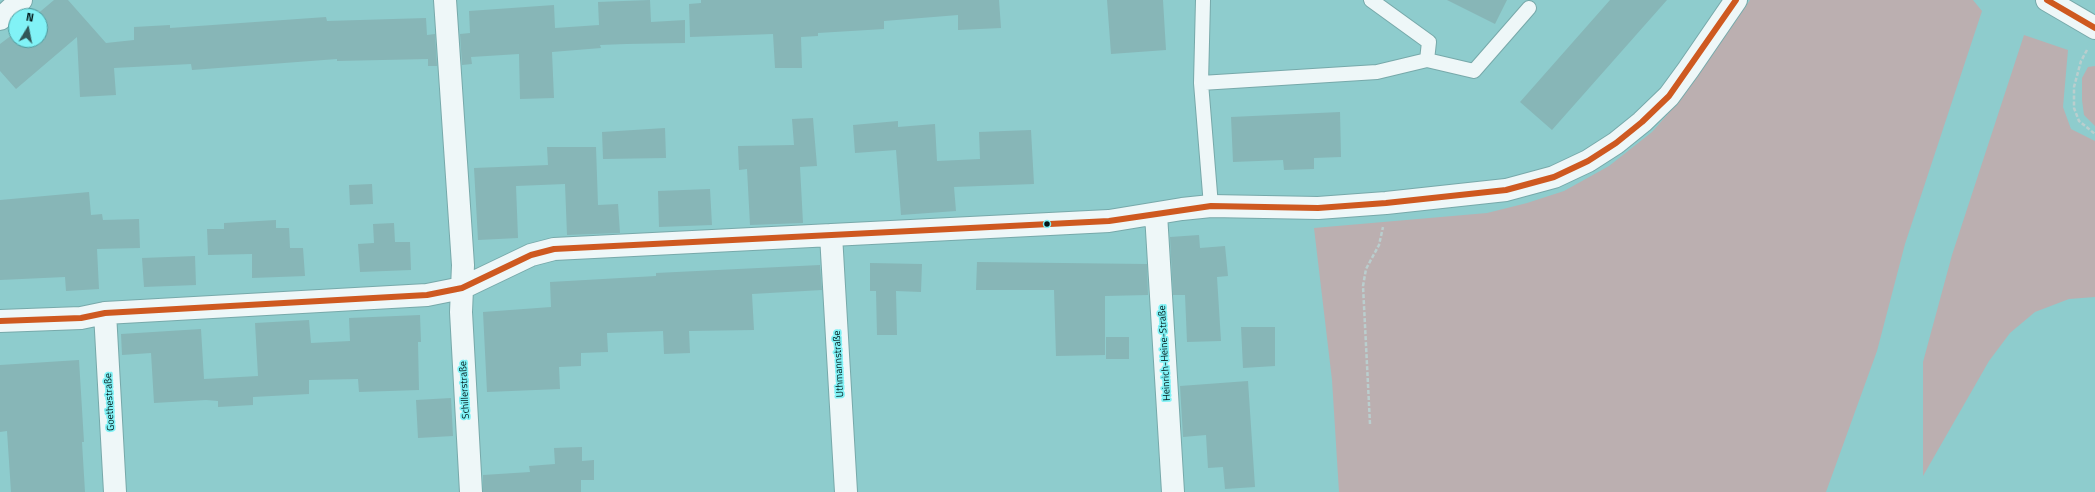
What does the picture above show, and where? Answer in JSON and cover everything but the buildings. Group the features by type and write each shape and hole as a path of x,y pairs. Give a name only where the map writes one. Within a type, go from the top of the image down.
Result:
{"street":[{"path":"0,19 21,0"},
{"name":"Schillerstraße","path":"446,0 463,266 461,312 471,492"},
{"path":"0,321 81,318 105,313 281,302 406,298 462,288 531,255 554,249 1109,221 1211,206 1318,208 1386,203 1506,190 1554,177 1588,161 1632,130 1669,96 1736,0"},
{"path":"2048,1 2091,38"},
{"name":"Heinrich-Heine-Straße","path":"1156,214 1173,492"},
{"name":"Uthmannstraße","path":"832,235 846,492"},
{"name":"Goethestraße","path":"105,313 115,492"}],"lane":[{"path":"1203,0 1201,83 1211,206"},
{"path":"1371,0 1429,42 1427,60"},
{"path":"1201,83 1377,72 1427,60 1474,71 1529,8"}],"path":[{"path":"2091,38 2081,61 2074,87 2074,108 2080,121 2095,134"},
{"path":"1370,424 1363,286 1366,269 1379,245 1386,218 1386,203"}],"shaded area":[{"path":"1750,0 1973,0 1982,11 1905,244 1877,351 1826,492 1339,492 1332,380 1314,228 1487,213 1527,203 1564,191 1609,166 1652,132 1680,100"},
{"path":"2024,35 2068,50 2063,107 2071,129 2095,141 2095,297 2069,299 2035,312 2010,333 1989,361 1923,476 1923,362 1952,255"},
{"path":"2095,66 2095,126 2084,115 2082,78 2088,67"}],"transit line":[{"path":"0,321 81,318 105,313 427,295 462,288 531,255 554,249 1109,221 1211,206 1318,208 1386,203 1506,190 1554,177 1588,161 1616,143 1642,122 1669,96 1736,0"},
{"path":"2047,0 2095,28"}]}
